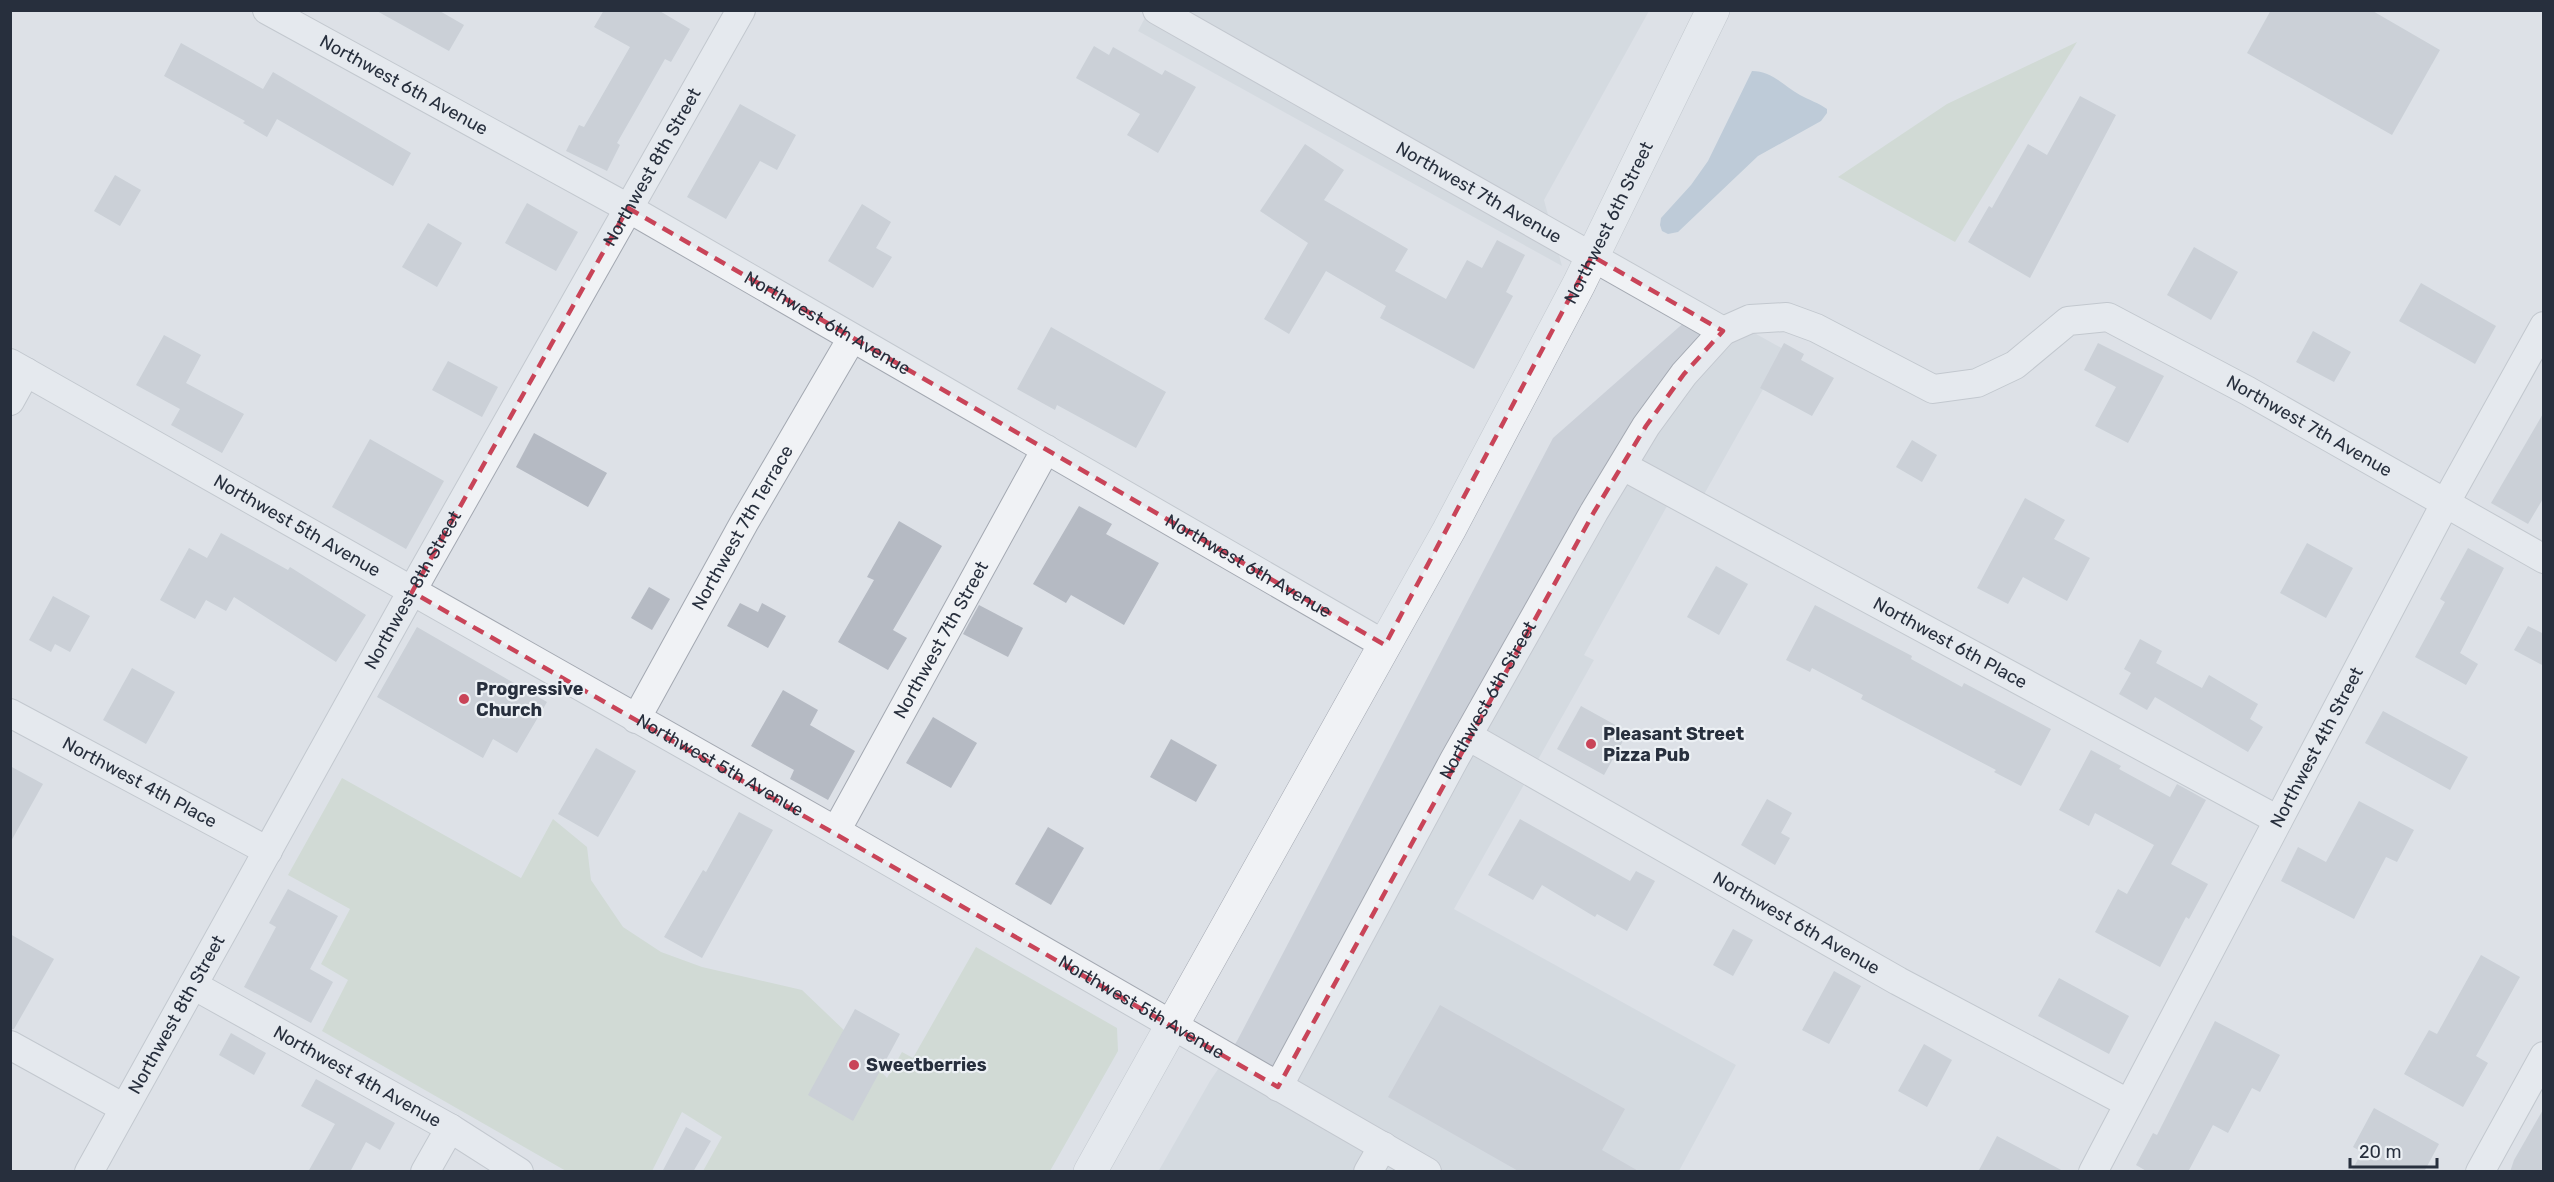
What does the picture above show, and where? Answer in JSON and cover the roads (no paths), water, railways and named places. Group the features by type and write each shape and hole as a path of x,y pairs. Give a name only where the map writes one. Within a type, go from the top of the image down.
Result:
{"street":[{"name":"Northwest 6th Avenue","path":"267,10 628,208 1385,645"},
{"name":"Northwest 8th Street","path":"89,1172 412,592 741,10"},
{"name":"Northwest 7th Avenue","path":"1157,10 1187,18 1723,331 1750,319 1786,317 1816,328 1934,389 1977,383 2015,365 2068,321 2108,317 2248,391 2544,559"},
{"name":"Northwest 6th Street","path":"1090,1172 1449,530 1592,256 1713,10"},
{"name":"Northwest 4th Street","path":"2093,1172 2446,502 2544,326"},
{"name":"Northwest 6th Street","path":"1278,1086 1467,736 1594,512 1646,426 1683,374 1723,331"},
{"name":"Northwest 7th Terrace","path":"636,719 744,523 852,338"},
{"name":"Northwest 5th Avenue","path":"18,367 836,831 1427,1172"},
{"path":"10,401 18,367"},
{"name":"Northwest 7th Street","path":"836,831 1046,449"},
{"name":"Northwest 6th Place","path":"1623,466 2277,820"},
{"name":"Northwest 4th Place","path":"10,713 268,851"},
{"name":"Northwest 6th Avenue","path":"1467,736 1898,981 2128,1103"},
{"name":"Northwest 4th Avenue","path":"193,985 450,1128 519,1172"},
{"path":"10,1045 124,1108"},
{"path":"2480,1172 2533,1098 2544,1056"},
{"path":"426,1172 450,1128"},
{"path":"1368,1172 1383,1146"}],"water":[{"path":"1752,71 1772,76 1800,95 1827,109 1827,113 1821,121 1758,156 1678,232 1668,234 1662,231 1661,218 1691,185 1708,161"}],"place":[{"name":"Progressive Church","path":"464,699"},
{"name":"Pleasant Street Pizza Pub","path":"1591,744"},
{"name":"Sweetberries","path":"854,1065"}]}
